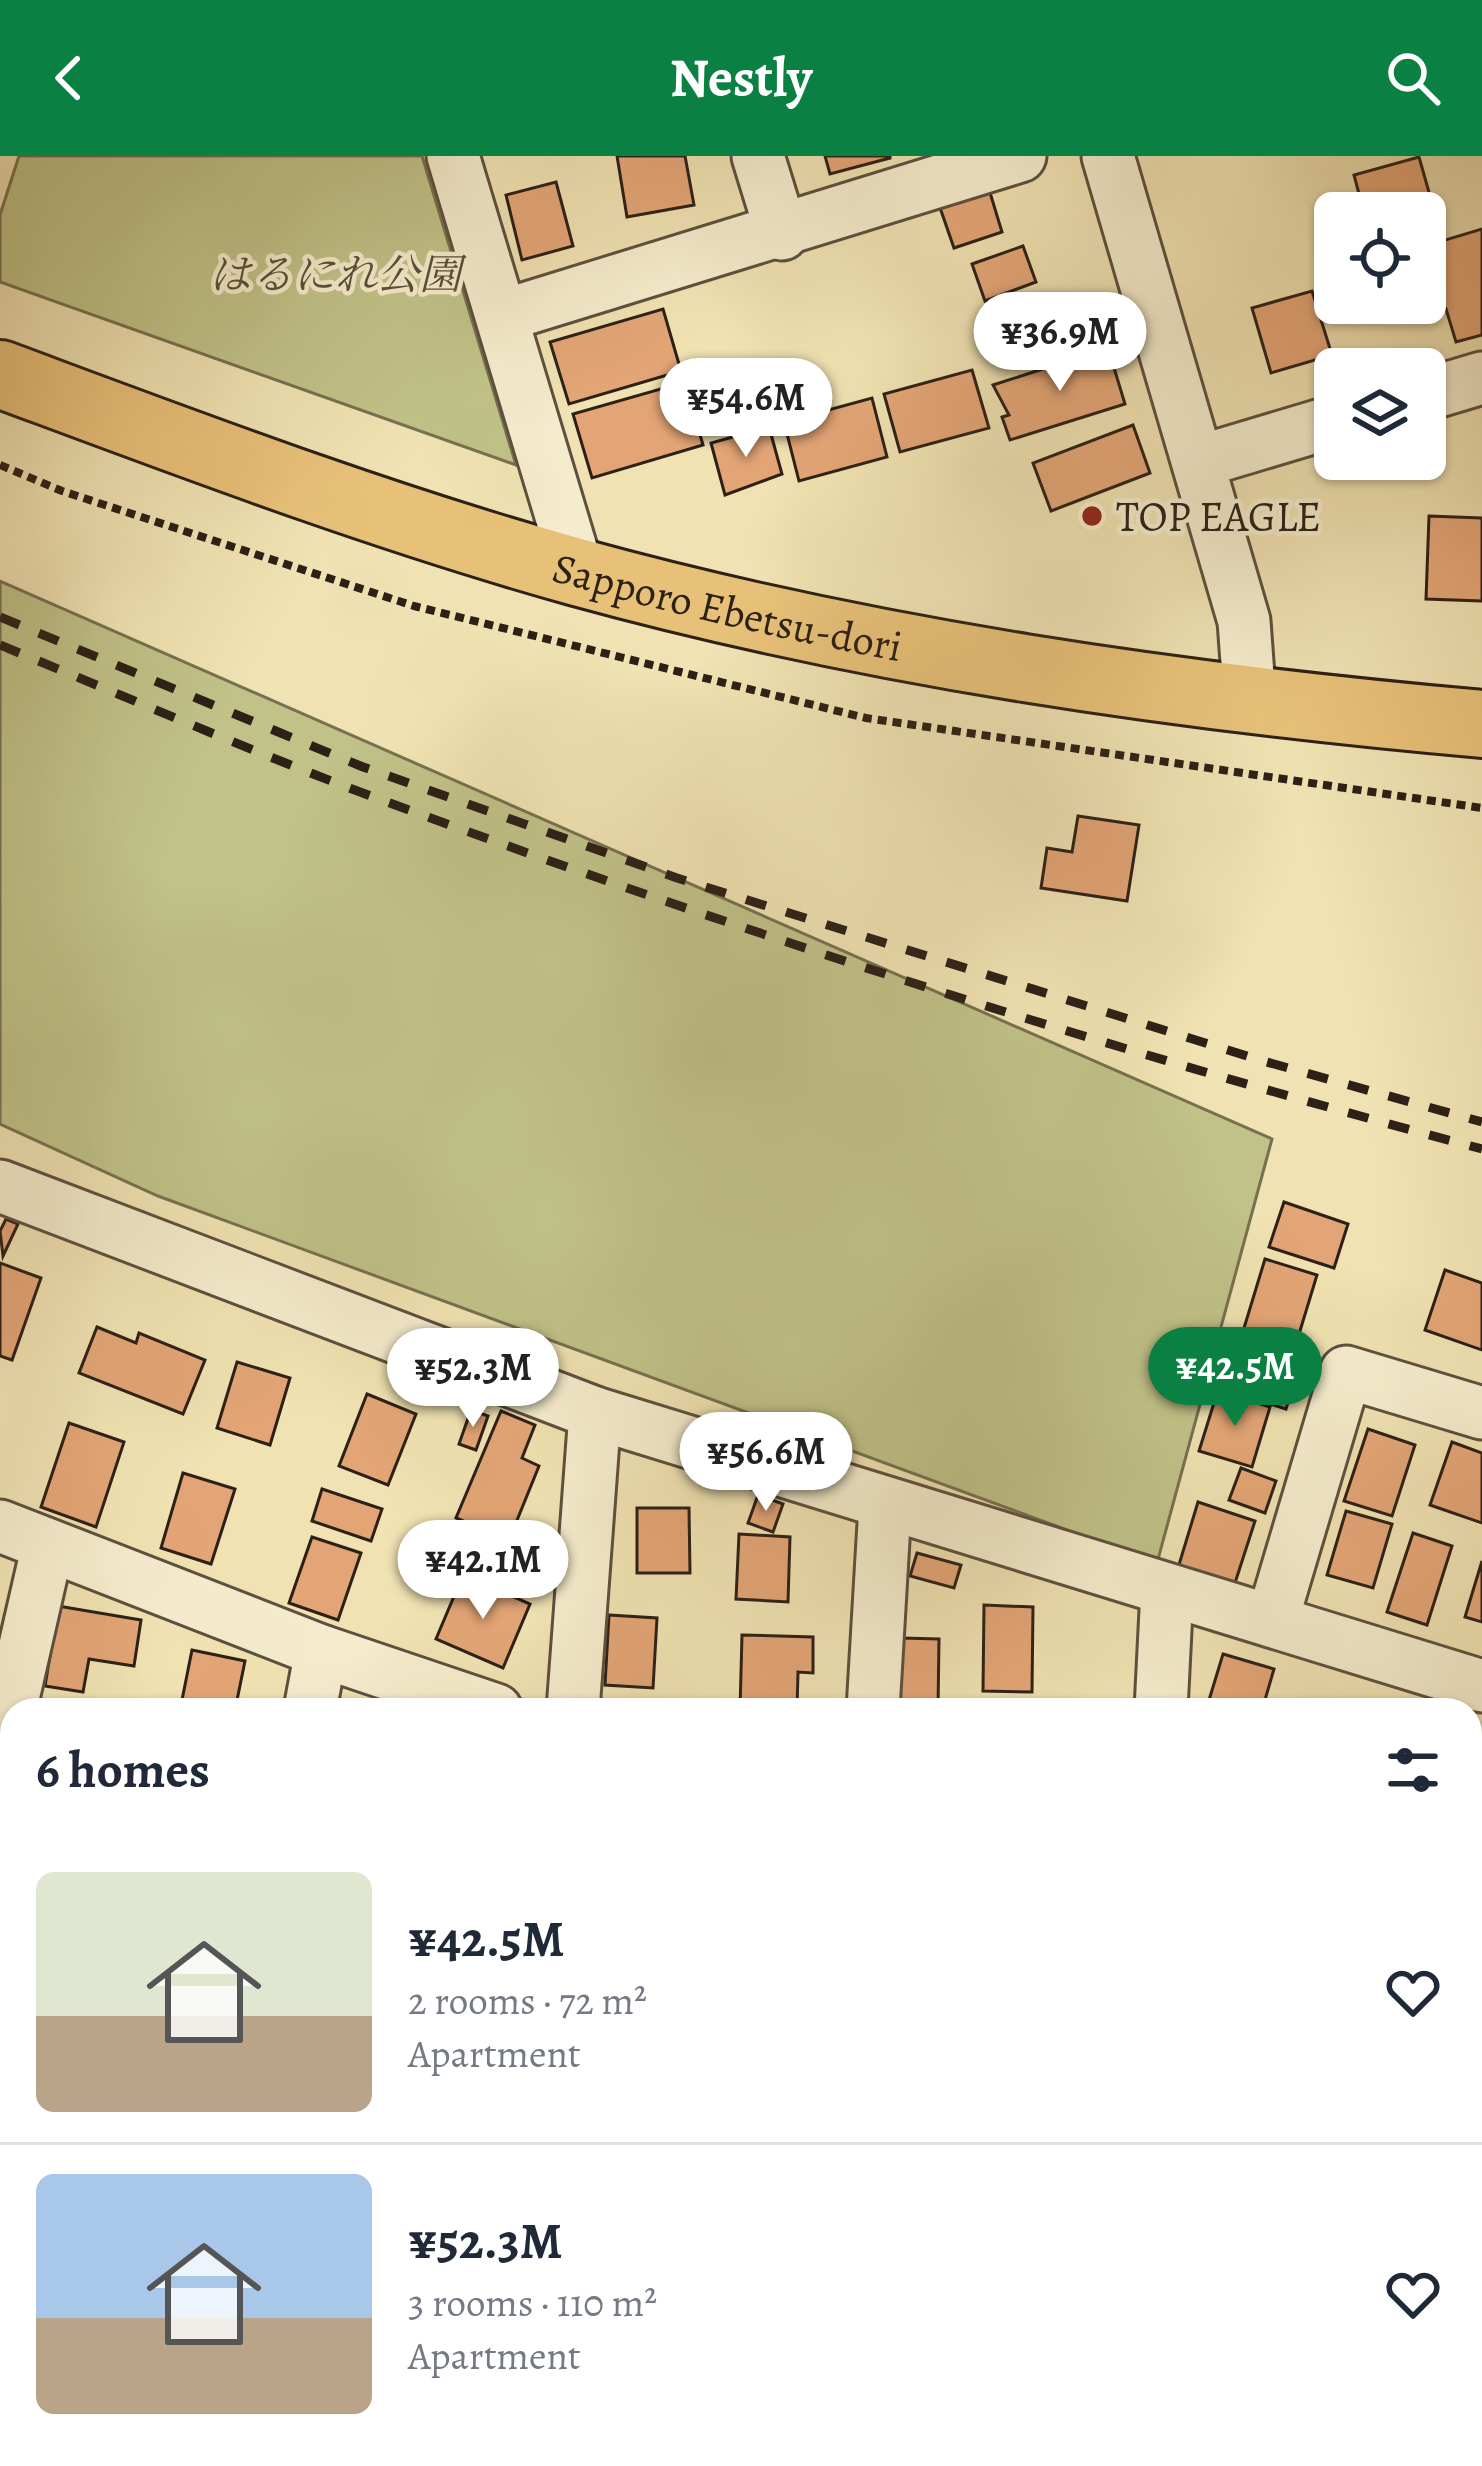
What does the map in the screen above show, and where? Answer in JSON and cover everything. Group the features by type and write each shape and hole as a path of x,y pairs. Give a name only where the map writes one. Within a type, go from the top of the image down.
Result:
{"highway":[{"name":"Sapporo Ebetsu-dori","path":"0,374 357,507 578,572 745,613 1250,703 1482,724"}],"street":[{"path":"453,156 578,572"},
{"path":"758,156 782,234"},
{"path":"502,316 782,234 1020,156"},
{"path":"1108,156 1244,621 1250,703"},
{"path":"1446,388 1482,378"},
{"path":"1198,461 1314,427"},
{"path":"0,1186 595,1413 1482,1686"},
{"path":"1272,1622 1346,1372 1482,1413"},
{"path":"574,1698 595,1413"},
{"path":"874,1698 885,1506"},
{"path":"0,1526 321,1651 460,1698"},
{"path":"13,1698 48,1545"},
{"path":"1161,1698 1167,1590"},
{"path":"312,1698 321,1651"}],"green space":[{"name":"はるにれ公園","path":"19,156 422,156 516,465 0,282 0,215"},
{"path":"0,581 1272,1139 1157,1563 158,1196 0,1124"}],"building":[{"path":"617,156 685,156 694,205 627,217"},
{"path":"825,156 890,156 890,158 830,174"},
{"path":"1419,157 1429,192 1358,192 1354,175"},
{"path":"556,182 573,246 522,260 506,195"},
{"path":"988,186 1002,232 954,248 938,202"},
{"path":"1482,229 1482,335 1456,342 1446,309 1446,240"},
{"path":"1023,246 1036,282 985,301 972,264"},
{"path":"1312,291 1314,324 1322,324 1330,348 1314,348 1314,360 1271,373 1252,308"},
{"path":"663,309 681,371 569,404 550,342"},
{"path":"1108,348 1125,404 1010,440 1002,417 1009,415 993,385"},
{"path":"972,370 989,428 900,452 884,394"},
{"path":"685,382 703,445 592,478 573,414"},
{"path":"872,398 887,457 799,481 784,422"},
{"path":"1133,425 1150,473 1051,511 1033,463"},
{"path":"769,427 782,474 725,495 711,443"},
{"path":"1429,516 1482,518 1482,601 1426,599"},
{"path":"1078,816 1139,825 1127,901 1041,888 1047,848 1072,852"},
{"path":"1284,1202 1348,1224 1334,1268 1269,1247"},
{"path":"6,1219 18,1224 3,1256 0,1231"},
{"path":"1265,1259 1317,1275 1296,1344 1244,1328"},
{"path":"0,1263 41,1278 12,1360 0,1356"},
{"path":"1445,1270 1482,1283 1482,1350 1425,1330"},
{"path":"97,1327 136,1343 139,1333 205,1360 183,1414 79,1373"},
{"path":"1239,1336 1302,1356 1286,1409 1223,1389"},
{"path":"237,1362 290,1378 270,1445 217,1428"},
{"path":"1218,1390 1270,1407 1252,1467 1199,1451"},
{"path":"367,1394 416,1414 388,1485 339,1466"},
{"path":"471,1410 488,1416 476,1450 459,1444"},
{"path":"501,1411 535,1425 522,1458 539,1466 509,1540 456,1518"},
{"path":"69,1423 124,1442 96,1527 41,1507"},
{"path":"1368,1429 1415,1445 1392,1516 1344,1501"},
{"path":"1452,1442 1482,1453 1482,1523 1430,1505"},
{"path":"1241,1468 1276,1481 1265,1513 1229,1500"},
{"path":"183,1473 235,1489 211,1564 161,1548"},
{"path":"322,1489 382,1509 371,1541 312,1521"},
{"path":"758,1495 783,1504 773,1532 748,1523"},
{"path":"1198,1502 1255,1521 1234,1586 1178,1568"},
{"path":"637,1508 689,1508 690,1573 637,1573"},
{"path":"1346,1511 1392,1524 1373,1588 1327,1575"},
{"path":"1413,1533 1452,1546 1427,1625 1387,1612"},
{"path":"739,1534 790,1537 788,1602 736,1599"},
{"path":"312,1537 361,1553 338,1620 289,1603"},
{"path":"917,1553 961,1565 954,1588 910,1576"},
{"path":"1482,1561 1482,1622 1465,1617"},
{"path":"463,1575 530,1604 503,1668 436,1639"},
{"path":"984,1605 1033,1607 1032,1692 983,1691"},
{"path":"58,1606 141,1620 134,1666 89,1659 83,1692 45,1686"},
{"path":"609,1615 657,1618 653,1688 605,1685"},
{"path":"742,1635 813,1637 813,1673 798,1672 797,1698 740,1698"},
{"path":"901,1638 939,1639 938,1698 900,1698"},
{"path":"192,1650 245,1661 237,1698 182,1698"},
{"path":"1223,1654 1274,1669 1266,1698 1210,1698"}],"railway":[{"path":"0,617 363,767 677,878 1263,1061 1482,1122"},
{"path":"0,645 352,789 772,937 1197,1070 1482,1149"}],"place":[{"name":"TOP EAGLE","path":"1092,516"}]}
